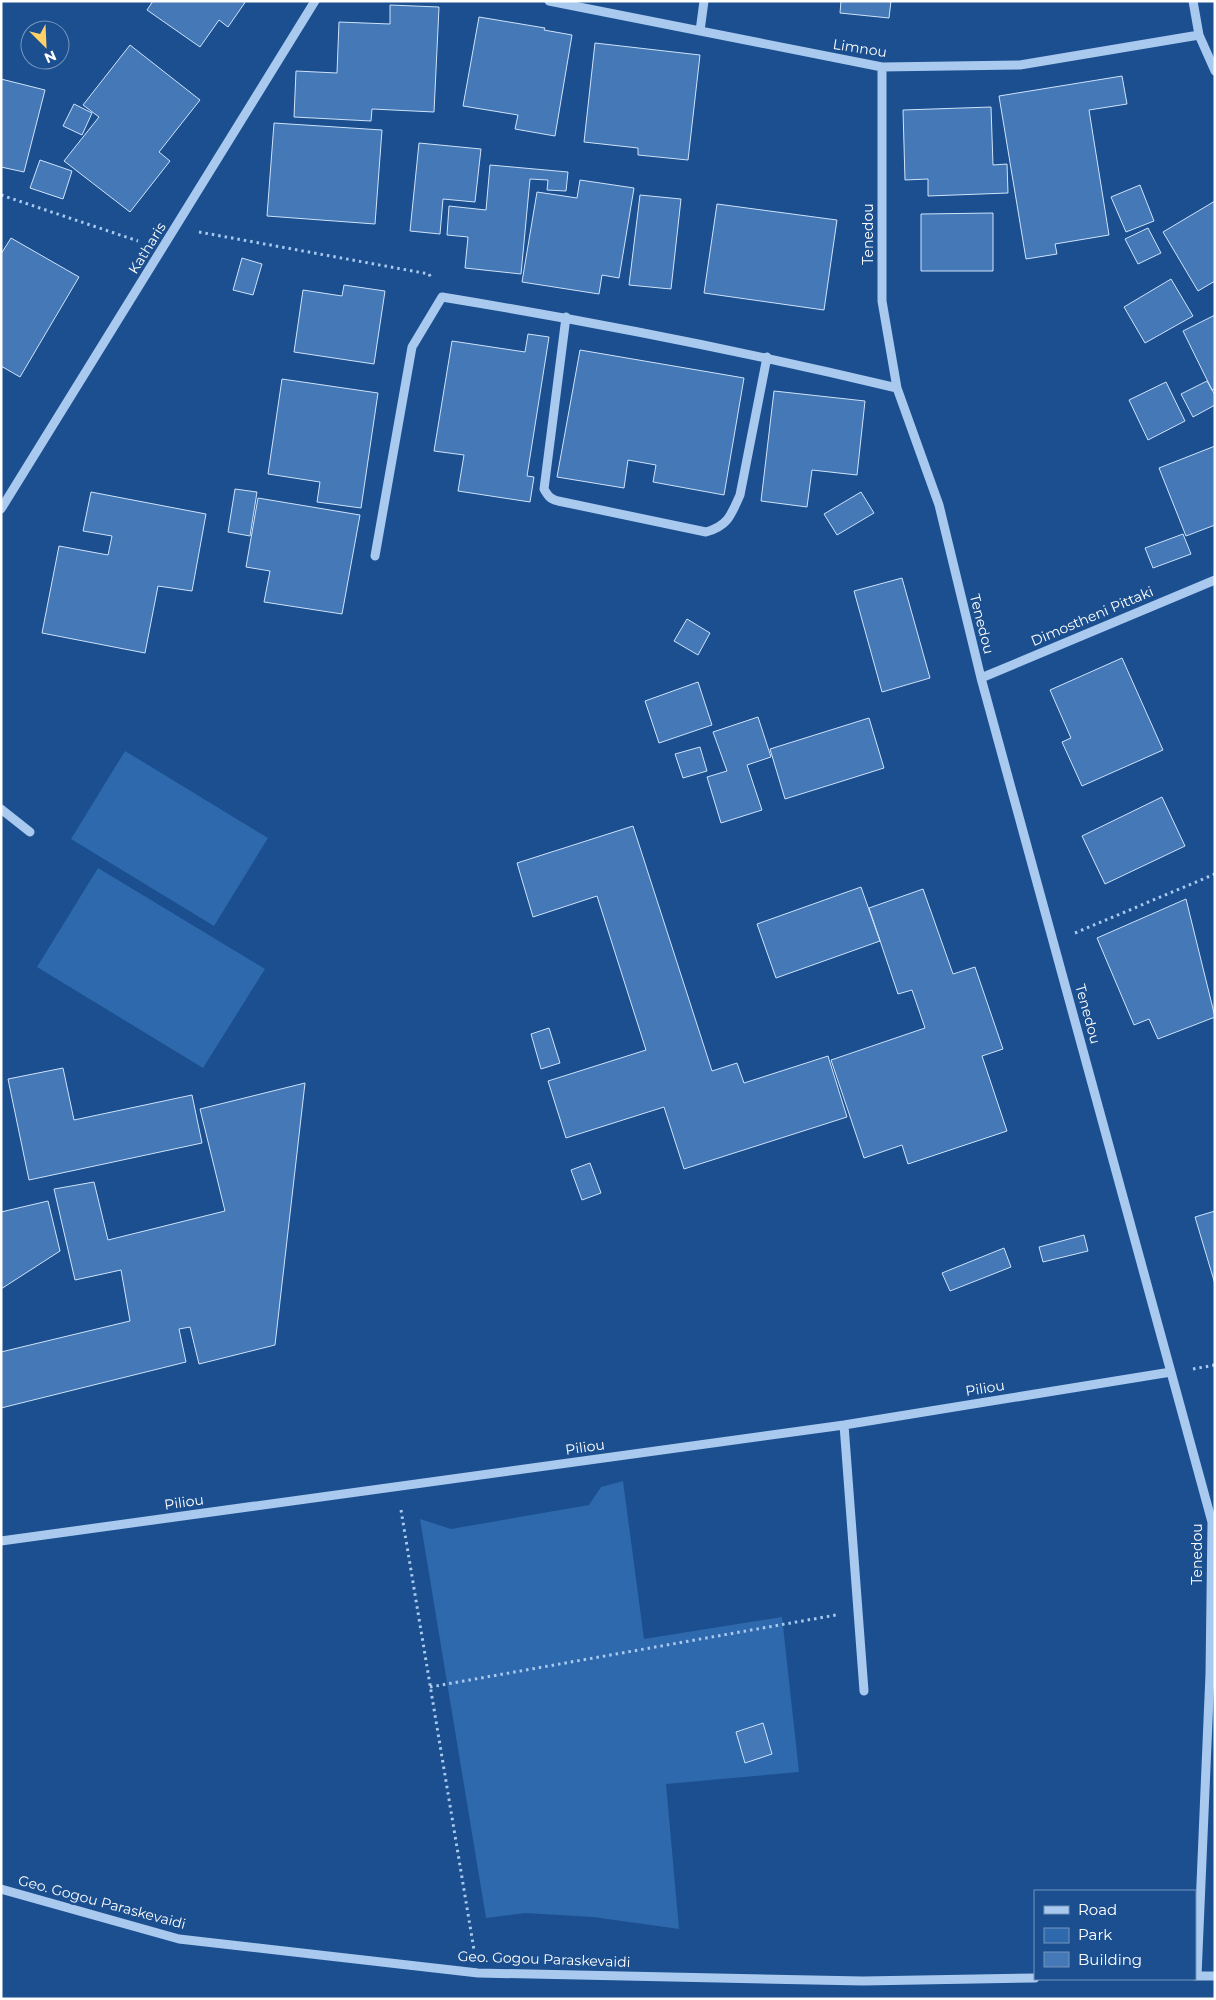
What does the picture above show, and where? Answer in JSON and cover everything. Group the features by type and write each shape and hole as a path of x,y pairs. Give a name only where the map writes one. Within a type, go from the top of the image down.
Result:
{"street":[{"name":"Katharis","path":"1,509 4,499 176,228 315,1"},
{"name":"Limnou","path":"550,1 882,67 1020,65 1199,35"},
{"path":"700,31 704,1"},
{"path":"1193,1 1199,35 1215,71"},
{"name":"Tenedou","path":"882,67 882,301 897,388 939,506 981,678 1212,1522 1213,1675 1196,1976"},
{"path":"375,556 412,347 442,297 566,317 767,357 897,388"},
{"path":"566,317 544,489 550,499 706,532 716,529 731,517 740,495 767,357"},
{"name":"Dimostheni Pittaki","path":"981,678 1215,580"},
{"path":"1,809 30,832"},
{"name":"Piliou","path":"1,1541 844,1425 1171,1372"},
{"path":"844,1425 864,1691"},
{"name":"Geo. Gogou Paraskevaidi","path":"1,1889 179,1939 478,1973 863,1981 1034,1978"},
{"path":"1196,1976 1215,1976"}],"path":[{"path":"1,195 162,249"},
{"path":"176,228 429,274 442,297"},
{"path":"1054,942 1215,874"},
{"path":"397,1487 478,1973"},
{"path":"430,1686 858,1611"}],"green space":[{"path":"125,751 268,838 214,926 71,839"},
{"path":"98,868 265,969 203,1068 37,967"},
{"path":"623,1481 644,1639 782,1617 799,1772 666,1784 679,1929 593,1917 525,1913 486,1918 420,1519 451,1529 589,1505 601,1487"}],"building":[{"path":"153,1 246,1 228,27 219,20 200,47 147,10"},
{"path":"841,1 891,1 889,18 840,13"},
{"path":"390,5 439,7 434,112 372,109 371,121 294,117 296,71 337,73 339,22 390,24"},
{"path":"479,17 545,28 544,30 572,35 555,136 515,129 518,115 463,106"},
{"path":"595,43 700,55 688,160 638,155 638,148 584,142"},
{"path":"130,45 200,100 159,152 170,161 130,212 64,161 99,117 83,105"},
{"path":"1122,76 1127,104 1089,110 1109,235 1055,244 1057,254 1026,259 999,96"},
{"path":"1,79 45,90 24,172 1,167"},
{"path":"74,104 92,113 82,135 63,126"},
{"path":"991,107 993,165 1007,164 1008,193 928,196 928,179 905,180 903,110"},
{"path":"274,123 382,130 375,224 267,216"},
{"path":"419,143 481,149 475,202 443,199 440,234 410,231"},
{"path":"40,160 72,171 63,199 30,188"},
{"path":"490,165 568,172 566,191 547,190 548,180 530,179 521,274 465,268 468,237 447,235 449,206 486,210"},
{"path":"580,180 634,188 619,278 602,275 599,294 522,282 537,192 577,198"},
{"path":"1140,185 1154,221 1126,232 1111,197"},
{"path":"640,195 681,199 671,289 629,285"},
{"path":"1215,201 1215,281 1198,291 1163,232"},
{"path":"717,204 837,220 824,310 704,293"},
{"path":"993,213 993,271 921,271 921,214"},
{"path":"1148,228 1161,253 1138,264 1125,239"},
{"path":"11,238 79,277 20,377 1,366 1,254"},
{"path":"242,258 262,264 253,295 233,290"},
{"path":"1171,279 1193,316 1145,343 1124,307"},
{"path":"344,285 385,291 374,364 294,352 303,290 342,296"},
{"path":"1215,315 1215,389 1212,390 1183,331"},
{"path":"528,334 549,337 527,476 534,477 530,502 458,491 464,455 434,451 452,341 525,352"},
{"path":"580,350 744,378 724,495 653,482 656,465 628,460 624,488 557,477"},
{"path":"282,379 378,393 361,508 317,502 320,482 268,474"},
{"path":"1207,381 1215,395 1215,405 1193,417 1181,394"},
{"path":"1166,382 1185,421 1148,440 1129,400"},
{"path":"774,391 865,401 857,475 812,470 807,507 761,501"},
{"path":"1215,446 1215,525 1186,536 1159,468"},
{"path":"235,489 257,492 250,536 228,532"},
{"path":"91,492 206,514 192,591 158,586 145,653 42,633 59,546 108,555 112,536 83,531"},
{"path":"861,492 874,513 837,535 824,514"},
{"path":"258,498 360,515 342,614 264,602 270,571 246,567"},
{"path":"1183,534 1191,554 1153,568 1145,548"},
{"path":"902,578 930,678 882,692 854,591"},
{"path":"687,619 710,633 698,655 674,641"},
{"path":"1122,658 1163,750 1082,786 1062,742 1071,738 1050,690"},
{"path":"698,682 712,725 659,743 645,701"},
{"path":"758,717 771,757 747,765 762,810 721,823 707,777 727,771 713,732"},
{"path":"869,718 884,768 785,799 770,749"},
{"path":"700,747 707,771 683,778 675,754"},
{"path":"1162,797 1185,846 1105,884 1082,836"},
{"path":"633,826 712,1071 737,1063 744,1083 828,1056 847,1117 684,1169 664,1107 566,1138 548,1081 646,1050 597,896 533,917 517,863"},
{"path":"861,887 880,941 776,978 757,924"},
{"path":"923,889 953,974 975,967 1003,1049 982,1056 1007,1131 908,1164 902,1145 864,1158 831,1060 925,1028 912,990 898,994 869,908"},
{"path":"1186,899 1215,1017 1158,1039 1149,1019 1134,1025 1097,938"},
{"path":"549,1028 560,1063 541,1069 531,1034"},
{"path":"63,1068 74,1120 192,1095 202,1143 29,1180 8,1079"},
{"path":"305,1083 275,1345 199,1364 190,1327 179,1329 186,1362 1,1408 1,1352 130,1321 121,1270 75,1280 54,1189 94,1182 108,1240 225,1211 200,1109"},
{"path":"590,1163 601,1193 582,1200 571,1170"},
{"path":"48,1201 60,1251 1,1289 1,1212"},
{"path":"1215,1211 1215,1284 1195,1217"},
{"path":"1084,1235 1088,1251 1043,1262 1039,1247"},
{"path":"1004,1248 1011,1267 950,1291 942,1273"},
{"path":"763,1723 772,1754 745,1763 736,1732"}]}
